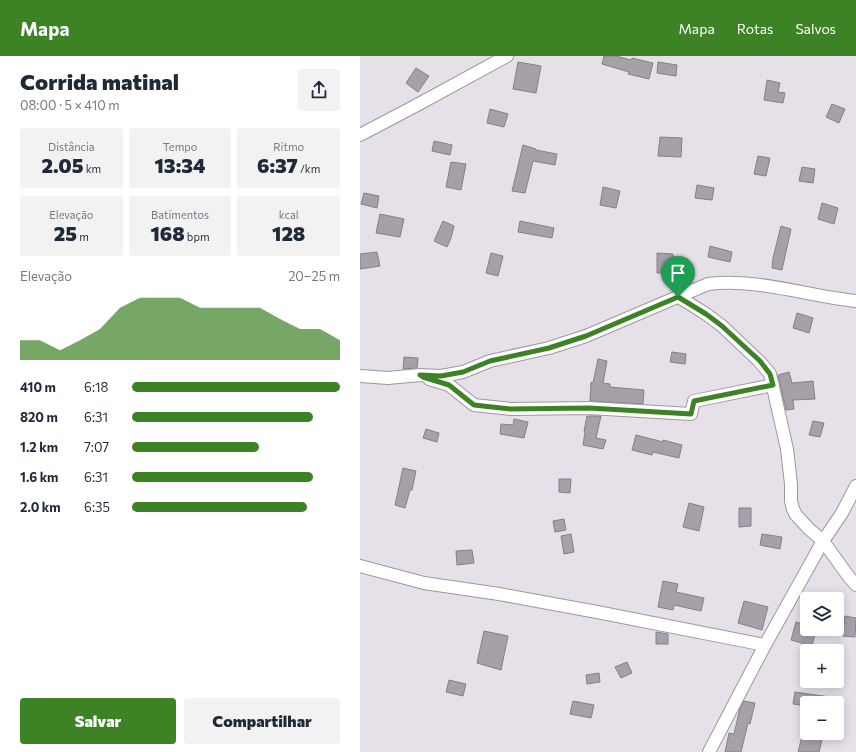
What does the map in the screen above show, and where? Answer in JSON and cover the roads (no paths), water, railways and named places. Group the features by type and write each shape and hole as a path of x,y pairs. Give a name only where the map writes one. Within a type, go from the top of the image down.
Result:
{"street":[{"path":"360,135 507,56"},
{"path":"360,376 388,378 420,375 441,376 463,372 490,361 549,348 586,336 708,284 724,282 750,284 856,301"},
{"path":"678,297 706,314 722,326 760,361 770,374 787,449 791,484 791,502 793,509 796,515 809,529 823,541 848,577 856,585"},
{"path":"420,375 449,385 474,405 511,409 589,408 691,414 694,401 773,385"},
{"path":"709,752 765,645 823,541 842,513 856,486"},
{"path":"360,566 424,583 499,594 765,645"}]}
